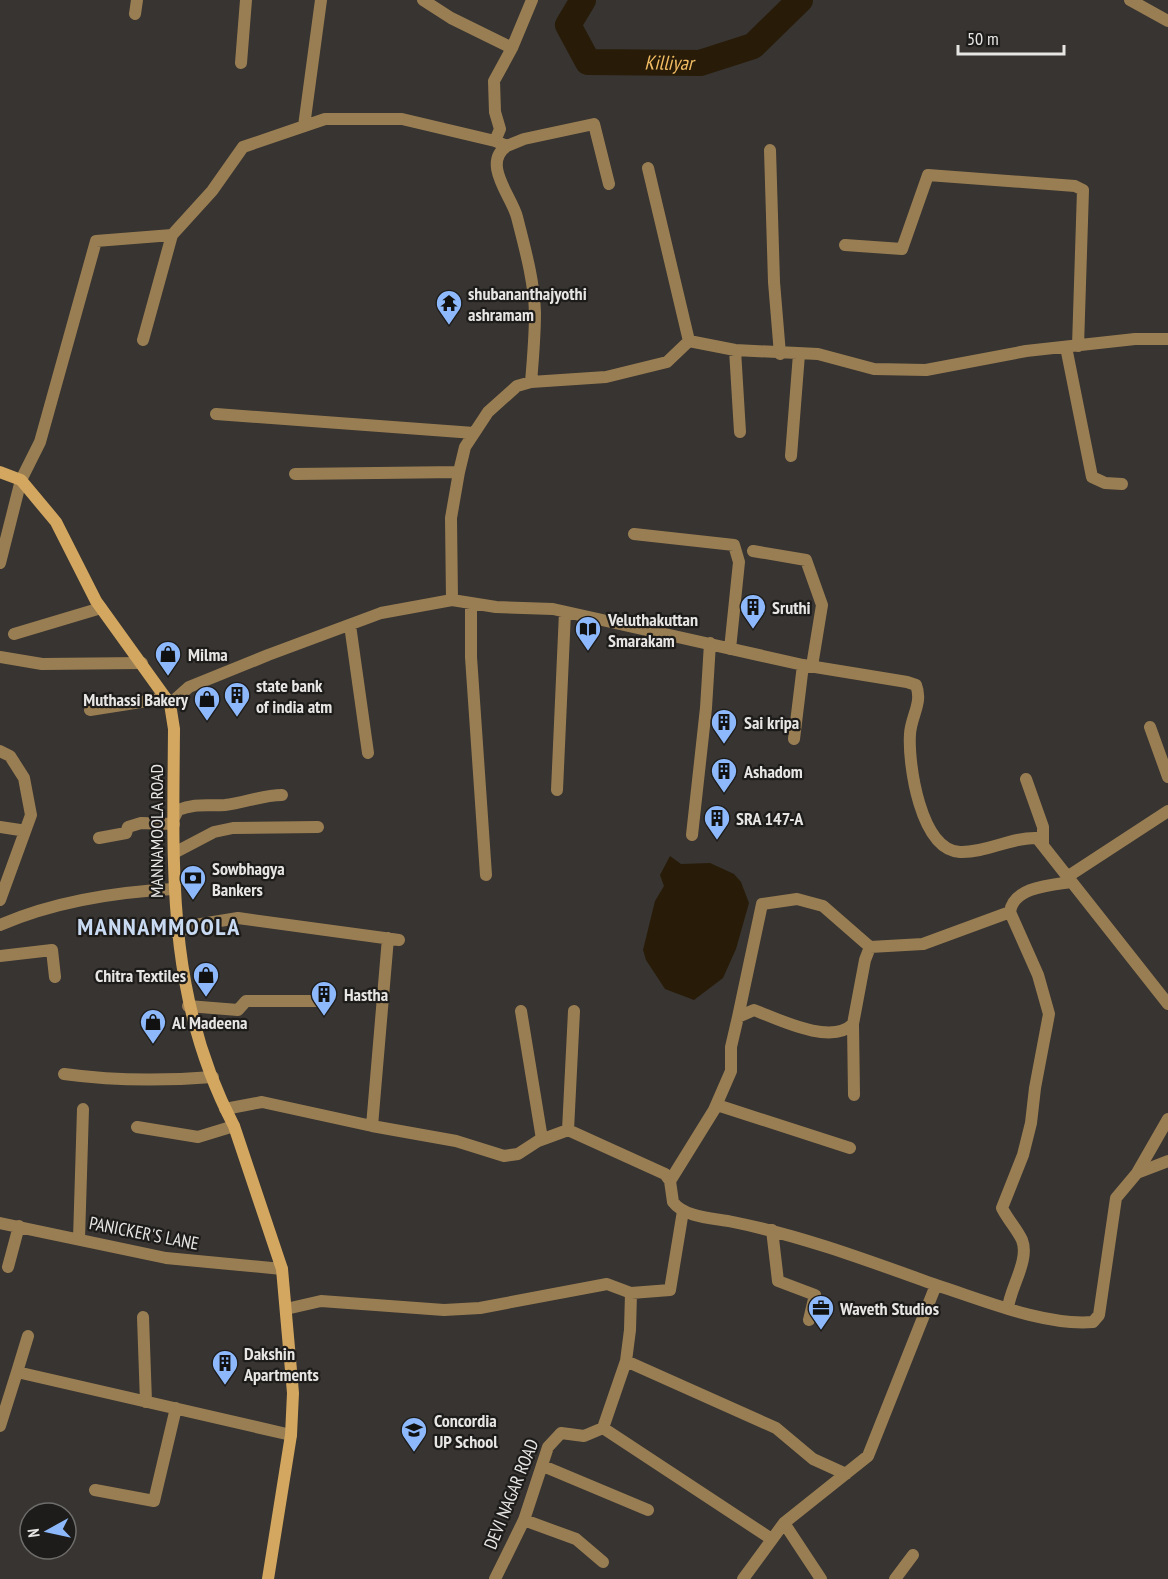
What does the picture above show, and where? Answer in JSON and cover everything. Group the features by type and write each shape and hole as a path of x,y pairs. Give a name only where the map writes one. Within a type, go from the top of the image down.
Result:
{"main road":[{"name":"MANNAMOOLA ROAD","path":"0,472 21,480 56,522 101,608 168,701 174,729 173,889 176,933 188,1006 225,1109 234,1125 282,1269 293,1393 291,1435 268,1579"}],"street":[{"path":"135,14 136,0"},
{"path":"241,63 246,0"},
{"path":"304,126 321,0"},
{"path":"423,0 451,18 512,48"},
{"path":"531,382 535,313 530,267 516,211 499,179 497,159 501,144 495,112 494,81 512,48 532,0"},
{"path":"1130,0 1168,21"},
{"path":"142,340 172,235 212,191 243,147 304,126 325,119 402,118 501,144 594,124 609,184"},
{"path":"770,150 774,282 780,354"},
{"path":"648,168 689,341"},
{"path":"845,245 902,249 928,175 1075,186 1083,190 1072,347 1092,477 1105,483 1122,484"},
{"path":"0,563 4,535 21,480 40,441 96,241 172,235"},
{"path":"689,341 735,350 780,354 818,354 874,369 926,370 1026,351 1135,339 1168,339"},
{"path":"453,600 451,518 459,472 465,447 488,412 518,386 531,382 606,376 667,362 689,341"},
{"path":"735,350 740,432"},
{"path":"791,456 799,354"},
{"path":"216,414 474,433"},
{"path":"295,474 459,472"},
{"path":"634,534 734,545 739,562 730,649"},
{"path":"753,551 806,560 820,594 822,605 794,739"},
{"path":"90,710 168,701 189,687 350,625 399,608 453,600 471,604 565,612 730,649 916,685 920,694 910,731 910,769 924,817 942,845 958,852 1031,838 1043,843 1069,880 1168,1004"},
{"path":"471,604 472,668 486,875"},
{"path":"14,634 101,608"},
{"path":"557,790 565,612"},
{"path":"350,625 368,753"},
{"path":"692,835 706,708 710,643"},
{"path":"0,657 42,663 142,663"},
{"path":"1150,728 1168,777"},
{"path":"0,751 10,756 24,778 31,815 0,900"},
{"path":"1026,779 1043,827 1043,843"},
{"path":"99,837 126,833 128,826 141,823 174,821 178,810 194,804 226,805 282,795"},
{"path":"1008,1308 1010,1293 1023,1254 1023,1243 1002,1208 1023,1155 1032,1123 1035,1088 1049,1014 1038,975 1010,912 1011,903 1016,897 1034,889 1069,880 1168,811"},
{"path":"0,827 20,830 23,834"},
{"path":"174,853 214,832 233,828 318,827"},
{"path":"0,925 30,912 70,903 150,890 173,889"},
{"path":"670,1181 717,1104 731,1071 731,1047 762,904 797,899 823,906 870,947 923,944 1010,912"},
{"path":"176,933 195,925 238,918 394,939 372,1126"},
{"path":"854,1095 853,1024 865,960 870,947"},
{"path":"0,956 52,950 55,977"},
{"path":"188,1006 238,1010 246,1001 321,1001"},
{"path":"738,1017 754,1010 804,1029 839,1032 853,1024"},
{"path":"521,1011 542,1139"},
{"path":"568,1130 574,1011"},
{"path":"64,1074 114,1081 213,1077"},
{"path":"225,1109 262,1102 372,1126 456,1141 504,1156 518,1155 542,1139 568,1130 663,1173 670,1181 673,1202 683,1210 772,1230 831,1247 1008,1308 1074,1323 1093,1322 1099,1315 1116,1198 1137,1173 1168,1119"},
{"path":"717,1104 850,1148"},
{"path":"79,1239 83,1109"},
{"path":"138,1127 198,1137 234,1125"},
{"path":"1137,1173 1168,1161"},
{"path":"285,1310 321,1301 444,1310 480,1308 607,1284 631,1293 670,1290 683,1210"},
{"name":"PANICKER'S LANE","path":"0,1223 166,1258 282,1269"},
{"path":"8,1267 19,1226"},
{"path":"772,1230 778,1281 815,1295 809,1320"},
{"path":"743,1579 770,1538 784,1523 868,1456 936,1285"},
{"path":"631,1293 626,1361 603,1428 770,1538"},
{"path":"144,1317 146,1402"},
{"path":"0,1426 28,1336"},
{"path":"626,1361 776,1428 813,1459 846,1474"},
{"path":"17,1372 291,1435"},
{"path":"95,1490 154,1502 176,1408"},
{"name":"DEVI NAGAR ROAD","path":"495,1579 524,1520 548,1447 561,1433 584,1436 603,1428"},
{"path":"543,1466 648,1510"},
{"path":"524,1520 576,1539 603,1562"},
{"path":"784,1523 821,1579"},
{"path":"895,1579 913,1556"}],"shaded area":[{"path":"670,856 681,864 710,863 734,874 741,882 749,903 736,949 723,978 694,1000 665,989 646,960 643,950 655,901 664,886 660,875"}],"waterway":[{"name":"Killiyar","path":"583,0 568,25 588,62 700,63 753,46 800,0"}],"place":[{"name":"shubananthajyothi ashramam","path":"449,326"},
{"name":"Sruthi","path":"753,630"},
{"name":"Veluthakuttan Smarakam","path":"588,652"},
{"name":"Milma","path":"168,677"},
{"name":"state bank of india atm","path":"237,718"},
{"name":"Muthassi Bakery","path":"207,722"},
{"name":"Sai kripa","path":"724,745"},
{"name":"Ashadom","path":"724,794"},
{"name":"SRA 147-A","path":"717,841"},
{"name":"Sowbhagya Bankers","path":"193,901"},
{"name":"Chitra Textiles","path":"206,998"},
{"name":"Hastha","path":"324,1017"},
{"name":"Al Madeena","path":"153,1045"},
{"name":"Waveth Studios","path":"821,1331"},
{"name":"Dakshin Apartments","path":"225,1386"},
{"name":"Concordia UP School","path":"414,1453"}],"district":[{"name":"MANNAMMOOLA","path":"159,926"}]}
